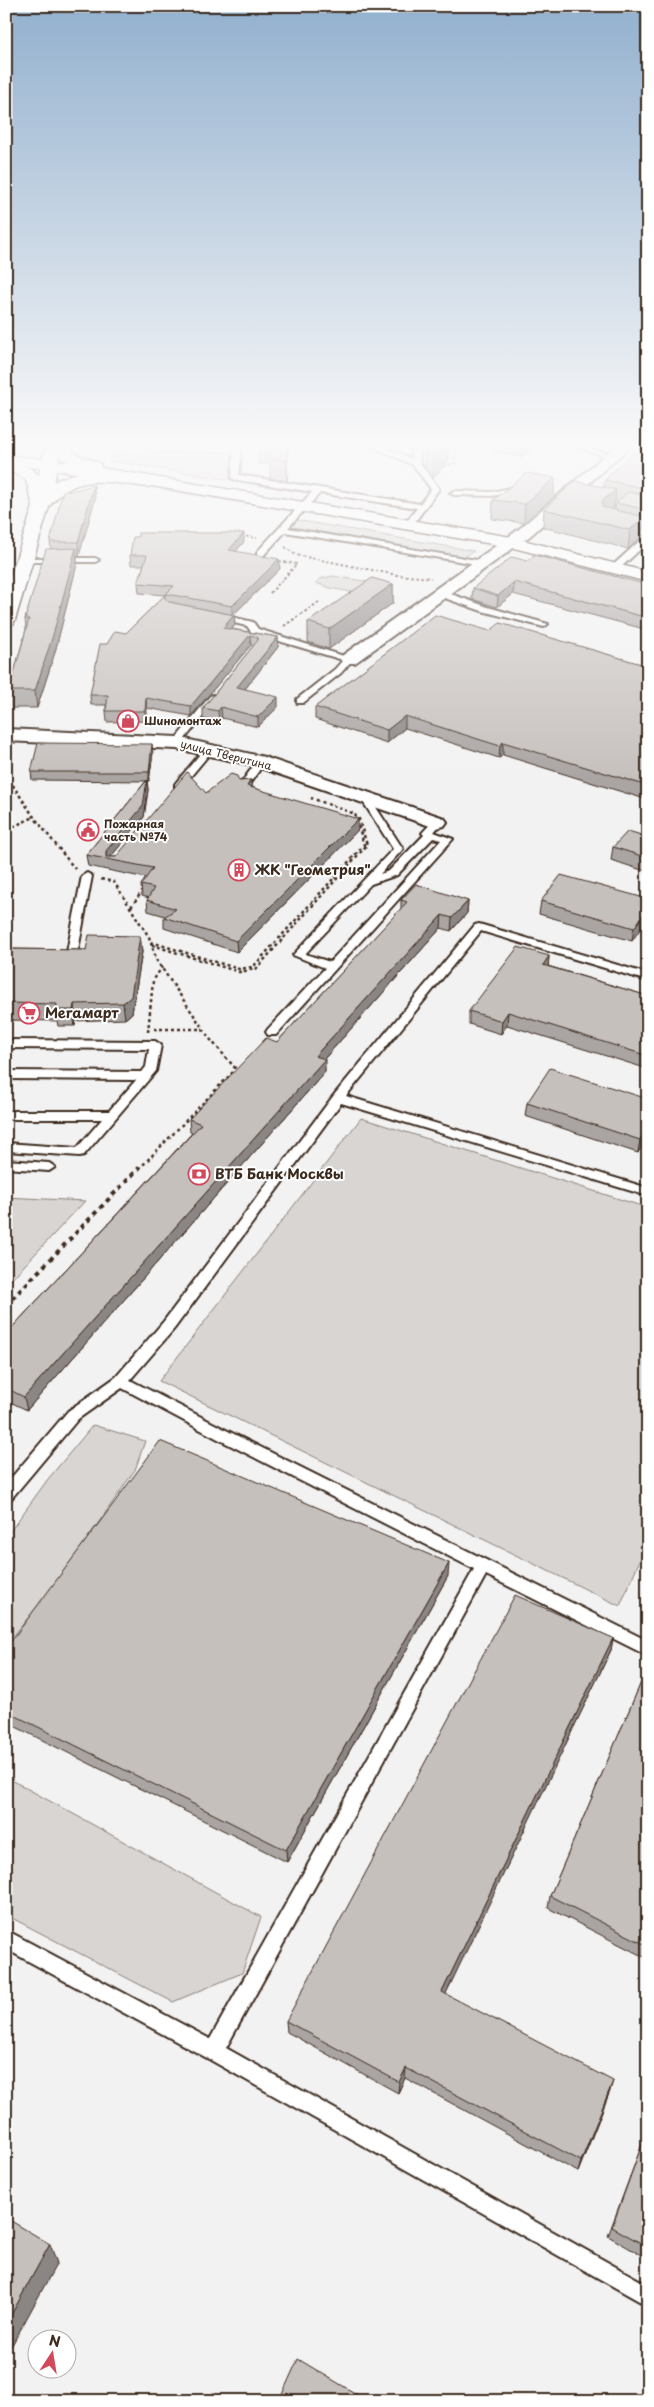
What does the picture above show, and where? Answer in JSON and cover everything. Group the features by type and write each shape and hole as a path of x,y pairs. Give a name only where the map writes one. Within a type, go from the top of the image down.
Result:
{"main road":[{"path":"6,620 26,555"},
{"path":"564,555 648,577"}],"street":[{"path":"349,659 442,594 493,555"},
{"name":"улица Тверитина","path":"6,735 176,743 260,762 366,798 434,828"}],"lane":[{"path":"437,555 482,563"},
{"path":"614,568 628,555"},
{"path":"25,560 95,560"},
{"path":"442,594 485,610 544,624"},
{"path":"205,615 250,624 255,631 269,636 349,659 338,671 300,701"},
{"path":"176,743 217,693"},
{"path":"172,793 208,750"},
{"path":"242,788 260,762"},
{"path":"331,966 298,954 398,849 366,798"},
{"path":"272,1032 448,839 434,828 393,873 367,882"},
{"path":"53,955 72,955 87,876"},
{"path":"6,1495 73,1415 122,1381 169,1325 338,1098 479,927 648,978"},
{"path":"6,1044 155,1045 152,1068 80,1152 6,1147"},
{"path":"6,1075 145,1076"},
{"path":"338,1098 648,1192"},
{"path":"6,1115 112,1115"},
{"path":"6,1164 49,1167"},
{"path":"122,1381 483,1567 648,1649"},
{"path":"214,2051 483,1567"},
{"path":"6,1939 214,2051 648,2296"}],"path":[{"path":"298,555 397,574 434,578"},
{"path":"269,636 319,602"},
{"path":"6,775 34,817 79,874 114,882 152,944 162,967 210,1039 236,1069"},
{"path":"152,944 239,969 253,967 364,845 355,814 303,795"},
{"path":"6,836 12,827 34,817"},
{"path":"131,907 148,884"},
{"path":"145,1045 153,981 162,967"},
{"path":"6,1305 243,1062"}],"shaded area":[{"path":"333,576 369,582 356,593 316,583 319,579"},
{"path":"361,1118 648,1208 648,1541 620,1606 159,1381"},
{"path":"6,1197 85,1201 6,1285"},
{"path":"93,1425 145,1441 135,1470 55,1585 6,1645 6,1537 48,1479"},
{"path":"6,1777 261,1917 242,1973 173,2002 6,1915"}],"building":[{"path":"44,555 74,555 53,635 35,691 9,691 29,619 25,619"},
{"path":"147,555 259,555 279,559 232,606 167,594 164,597 169,602 234,615 223,628 278,637 237,687 278,697 258,717 221,707 218,711 203,708 258,640 257,637 250,635 191,706 146,698 145,711 106,711 108,695 90,695 100,644 107,644 115,631 126,633 174,586 138,583"},
{"path":"535,555 648,585 648,618 514,582 498,596 473,588 512,557 527,561"},
{"path":"372,578 393,584 329,629 308,622"},
{"path":"435,615 490,631 500,623 648,666 648,786 503,742 500,746 405,716 387,730 315,707"},
{"path":"38,743 152,744 149,772 31,772"},
{"name":"ЖК \"Геометрия\"","path":"187,772 206,793 231,774 237,776 239,781 251,780 247,786 358,819 236,941 164,917 176,909 147,900 154,888 141,885 153,868 86,855 147,780 143,806 106,851 106,857 116,857"},
{"path":"628,831 648,837 648,858 613,847"},
{"path":"561,875 648,899 648,908 634,928 541,901"},
{"path":"416,884 468,901 452,918 442,915 315,1056 325,1059 24,1397 6,1388 6,1334 201,1124 189,1119 266,1038 277,1042 407,902 401,900"},
{"path":"89,935 140,936 131,997 123,1003 74,1004 73,1010 56,1010 57,1004 6,1003 6,949 86,950"},
{"path":"518,947 549,956 543,965 648,996 648,1056 508,1012 502,1021 469,1011"},
{"path":"550,1068 648,1099 648,1126 640,1140 527,1103"},
{"path":"160,1441 449,1563 286,1850 6,1711 6,1648"},
{"path":"515,1595 613,1638 442,1992 613,2081 581,2161 406,2068 399,2082 286,2021"},
{"path":"648,1666 648,1946 550,1896"},
{"path":"648,2128 648,2247 612,2227"},
{"path":"6,2218 50,2244 6,2324"},
{"path":"298,2359 368,2401 279,2401"}],"place":[{"name":"Шиномонтаж","path":"128,721"},
{"name":"Пожарная часть №74","path":"88,830"},
{"name":"ЖК \"Геометрия\"","path":"239,870"},
{"name":"Мегамарт","path":"29,1013"},
{"name":"ВТБ Банк Москвы","path":"199,1174"}]}
